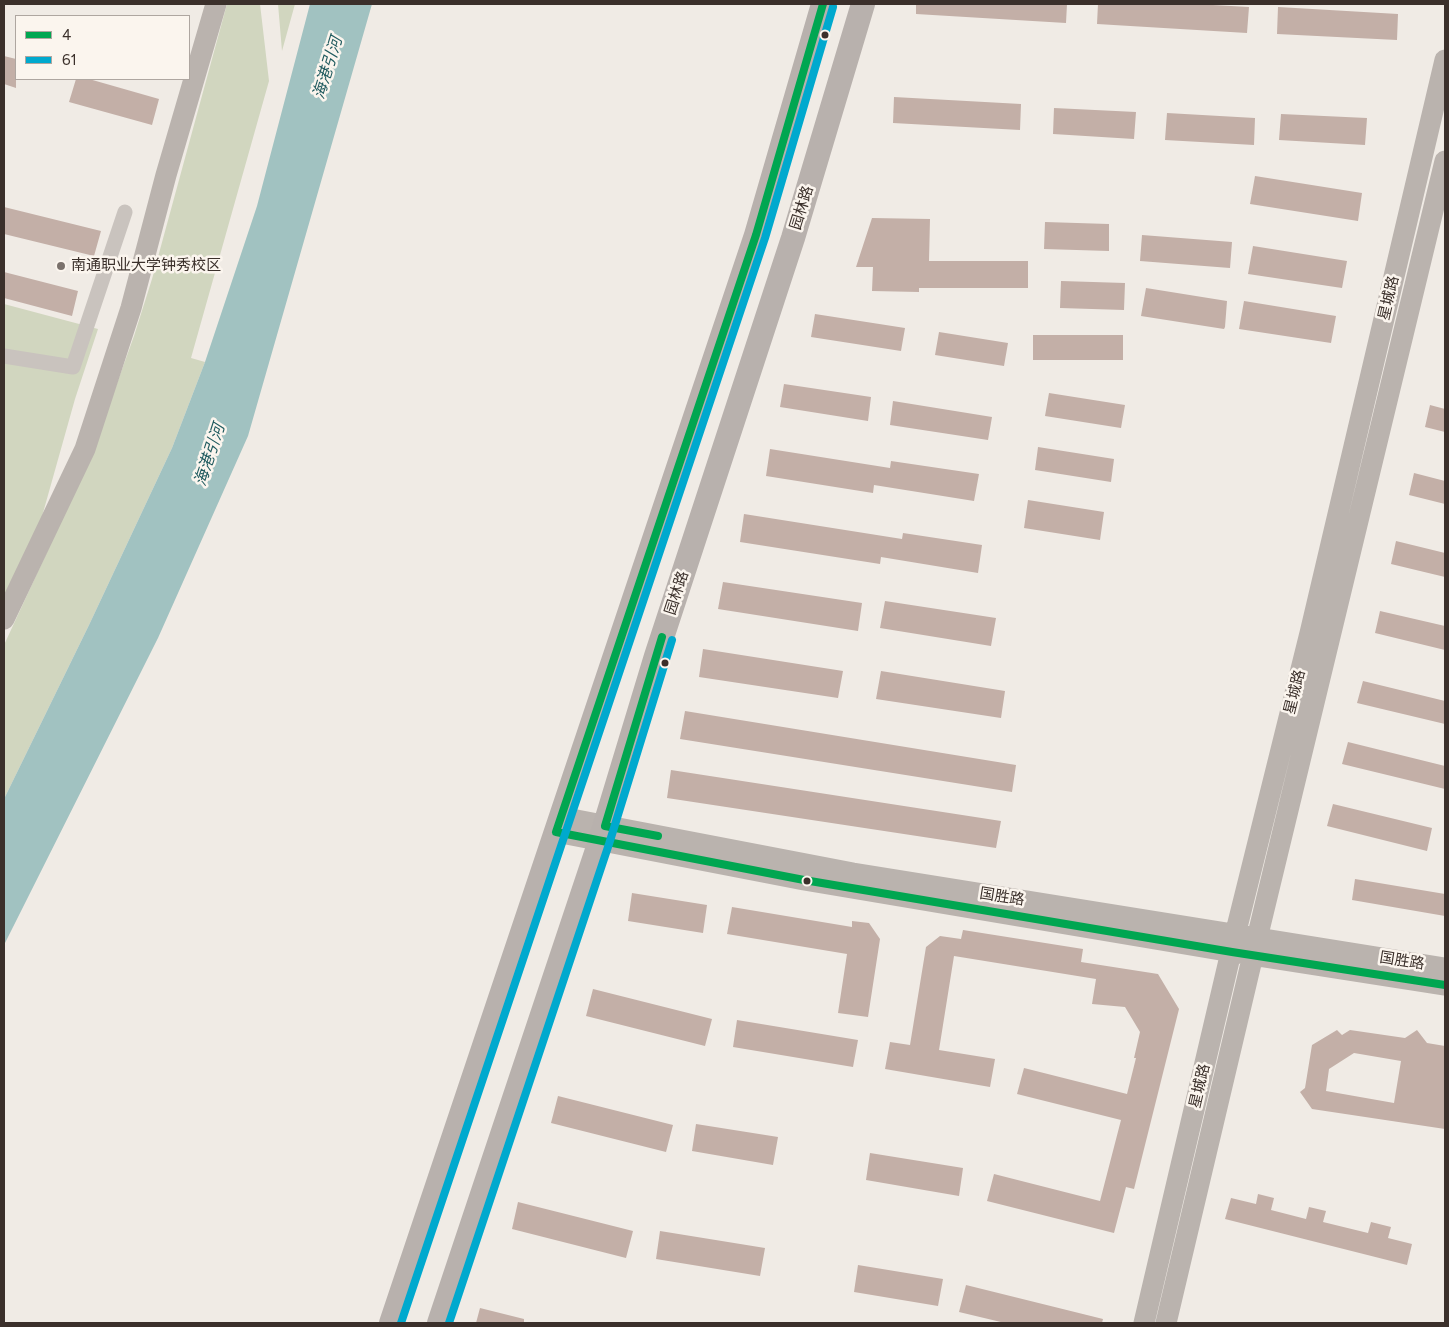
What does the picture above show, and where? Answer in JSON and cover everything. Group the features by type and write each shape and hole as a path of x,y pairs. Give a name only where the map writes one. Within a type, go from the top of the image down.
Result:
{"main road":[{"path":"392,1323 756,235 822,4"},
{"name":"园林路","path":"439,1323 603,834 656,656 793,238 863,4"}],"street":[{"path":"4,619 85,449 131,308 171,156 216,4"},
{"name":"星城路","path":"1144,1323 1233,943 1313,623 1445,60"},
{"name":"星城路","path":"1166,1323 1445,161"},
{"path":"4,356 73,367 126,212"},
{"name":"国胜路","path":"559,825 603,834 853,873 1255,947 1445,985"},
{"name":"国胜路","path":"1255,947 1445,968"}],"green space":[{"path":"227,4 260,4 269,81 191,358 205,362 172,448 89,625 4,799 4,645 89,461 134,336 152,279"},
{"path":"278,4 295,4 282,51"},
{"path":"4,304 98,329 75,399 41,520 4,600"}],"water":[{"name":"海港引河","path":"310,4 372,4 248,436 158,638 4,945 4,799 89,625 172,448 205,362 257,206"}],"building":[{"path":"916,4 1067,4 1066,23 916,14"},
{"path":"1098,4 1195,4 1249,7 1247,33 1097,24"},
{"path":"1278,7 1398,14 1397,40 1277,34"},
{"path":"4,56 15,59 16,88 4,84"},
{"path":"76,80 92,80 159,99 152,125 69,102"},
{"path":"894,97 1021,104 1020,130 893,123"},
{"path":"1054,108 1136,112 1134,139 1053,134"},
{"path":"1167,113 1255,118 1254,145 1165,140"},
{"path":"1281,114 1367,118 1365,145 1279,140"},
{"path":"1255,176 1362,193 1358,221 1250,204"},
{"path":"4,207 101,231 94,256 4,234"},
{"path":"872,218 930,219 929,261 1028,261 1028,288 919,288 919,292 872,291 873,267 856,267"},
{"path":"1045,222 1109,224 1109,251 1044,249"},
{"path":"1142,235 1232,242 1230,268 1140,261"},
{"path":"1253,246 1347,261 1342,288 1248,274"},
{"path":"4,272 78,291 72,316 4,298"},
{"path":"1061,281 1125,283 1124,310 1060,308"},
{"path":"1146,288 1227,301 1224,329 1141,316"},
{"path":"1244,301 1336,316 1331,343 1239,329"},
{"path":"815,314 905,328 901,351 811,337"},
{"path":"939,332 1008,343 1004,366 935,355"},
{"path":"1033,335 1123,335 1123,360 1033,360"},
{"path":"784,384 871,397 868,421 780,407"},
{"path":"1049,393 1125,405 1121,428 1045,416"},
{"path":"893,401 992,417 988,440 890,425"},
{"path":"1430,405 1445,409 1445,432 1425,427"},
{"path":"1038,447 1114,459 1111,482 1035,470"},
{"path":"770,449 890,468 891,461 979,474 974,501 874,485 873,493 766,476"},
{"path":"1414,473 1445,481 1445,504 1409,495"},
{"path":"1028,500 1104,512 1100,540 1024,528"},
{"path":"744,514 902,539 903,533 982,545 978,573 881,557 880,564 740,542"},
{"path":"1396,541 1445,553 1445,577 1391,564"},
{"path":"723,582 862,603 858,631 718,609"},
{"path":"885,601 996,618 991,646 880,628"},
{"path":"1380,611 1445,626 1445,650 1375,633"},
{"path":"703,649 843,671 838,698 699,677"},
{"path":"881,671 1005,691 1001,718 876,699"},
{"path":"1363,681 1445,701 1445,724 1357,703"},
{"path":"685,711 1016,765 1012,792 680,739"},
{"path":"1348,742 1445,766 1445,789 1342,764"},
{"path":"671,770 1001,821 996,848 667,798"},
{"path":"1333,804 1432,828 1427,851 1327,826"},
{"path":"1355,879 1445,894 1445,916 1352,900"},
{"path":"632,893 707,905 703,933 628,921"},
{"path":"732,907 852,927 852,921 869,923 880,939 868,1017 838,1013 847,954 727,934"},
{"path":"963,930 1083,949 1081,962 1158,974 1179,1009 1134,1189 1126,1187 1114,1233 987,1201 994,1174 1100,1201 1121,1120 1017,1094 1024,1068 1127,1094 1140,1032 1125,1007 1092,1004 1096,979 954,956 939,1050 995,1059 990,1087 885,1069 890,1042 910,1045 926,947 940,936 961,939"},
{"path":"593,989 712,1019 705,1046 586,1016"},
{"path":"737,1020 858,1040 853,1067 733,1047"},
{"path":"1337,1030 1342,1035 1350,1030 1405,1038 1417,1030 1427,1043 1445,1046 1445,1129 1312,1109 1300,1092 1305,1088 1312,1045","holes":["1354,1053 1401,1061 1394,1103 1326,1091 1329,1069"]},
{"path":"558,1096 673,1125 666,1152 551,1123"},
{"path":"696,1124 778,1137 773,1165 692,1151"},
{"path":"870,1153 963,1168 959,1196 866,1180"},
{"path":"1258,1194 1274,1198 1271,1210 1306,1219 1309,1207 1326,1211 1323,1222 1368,1233 1371,1222 1391,1227 1388,1238 1412,1244 1407,1265 1225,1219 1231,1198 1256,1204"},
{"path":"518,1202 633,1231 626,1258 512,1229"},
{"path":"660,1231 765,1248 760,1276 656,1259"},
{"path":"858,1265 943,1279 938,1306 854,1292"},
{"path":"966,1285 1103,1319 1102,1323 1005,1323 959,1312"},
{"path":"480,1308 524,1319 524,1323 476,1323"}],"transit line":[{"name":"4","path":"823,4 756,235 556,832 804,880 1232,952 1445,985"},
{"name":"61","path":"401,1323 765,238 833,7"},
{"name":"4","path":"658,836 605,826 662,637"},
{"name":"61","path":"449,1323 609,844 672,640"}],"place":[{"name":"南通职业大学钟秀校区","path":"61,266"}]}
